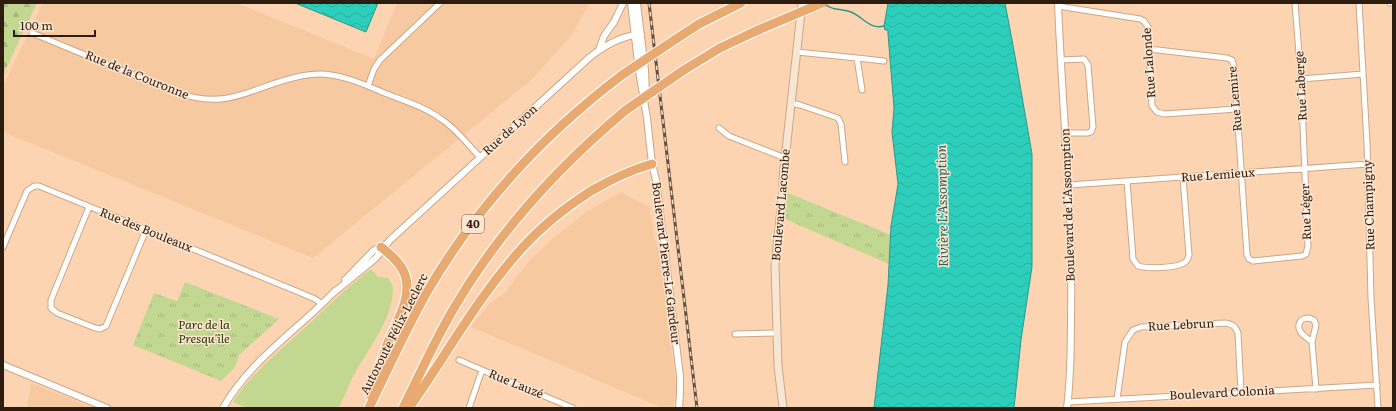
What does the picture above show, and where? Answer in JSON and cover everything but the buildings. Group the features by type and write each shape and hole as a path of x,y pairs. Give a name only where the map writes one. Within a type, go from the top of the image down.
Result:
{"highway":[{"name":"Autoroute Félix-Leclerc","path":"369,408 417,311 444,264 474,222 514,173 539,146 585,104 622,75 699,24 741,3"},
{"name":"40","path":"403,408 439,334 453,309 494,246 532,199 555,175 626,110 684,70 720,48 822,3"},
{"path":"409,408 493,284 532,237 564,209 599,187 627,173 652,164"},
{"path":"365,408 387,345 405,301 407,291 406,280 402,269 385,246"}],"main road":[{"name":"Boulevard Lacombe","path":"783,408 778,371 776,265 783,178 802,3"}],"street":[{"path":"368,86 374,69 380,60 440,3"},
{"path":"599,50 604,36 614,22 623,3"},
{"name":"Boulevard Pierre-Le Gardeur","path":"631,3 638,34"},
{"name":"Boulevard Pierre-Le Gardeur","path":"637,3 639,71 647,118 652,164 656,181 678,361 680,389 679,408"},
{"name":"Rue Laberge","path":"1295,3 1301,79 1305,169"},
{"name":"Rue Champigny","path":"1359,3 1368,164 1371,298 1378,408"},
{"name":"Rue Lalonde","path":"1058,4 1142,19 1146,23 1148,27 1152,106 1157,112 1164,114 1237,109"},
{"name":"Boulevard de L'Assomption","path":"1058,4 1069,185 1072,273 1068,405"},
{"name":"Rue de la Couronne","path":"32,33 175,92 199,99 219,100 233,98 294,78 316,74 337,76 368,86 411,103 442,119 457,132 480,158"},
{"name":"Rue de Lyon","path":"223,408 237,386 252,369 322,304 368,256 385,246 599,50 615,41 638,34"},
{"name":"Rue Lemire","path":"1149,49 1227,58 1232,60 1234,66 1240,173"},
{"path":"797,52 884,61"},
{"path":"856,58 862,90"},
{"path":"1061,60 1084,59 1088,65 1093,127 1091,132 1087,133 1065,133"},
{"path":"1301,79 1363,74"},
{"path":"792,103 800,104 838,118 841,124 845,162"},
{"path":"720,128 729,136 785,158"},
{"name":"Rue Lemieux","path":"1069,185 1368,164"},
{"name":"Rue Léger","path":"1240,173 1247,255 1249,259 1259,260 1268,258 1298,257 1306,254 1308,246 1305,169"},
{"path":"1127,181 1133,259 1138,266 1144,268 1172,266 1185,263 1188,260 1189,255 1183,177"},
{"name":"Rue des Bouleaux","path":"3,247 27,191 31,188 39,186 301,293 322,304"},
{"path":"89,206 50,300 51,308 57,313 95,328 106,326 146,230"},
{"path":"1312,342 1299,330 1300,321 1306,318 1311,318 1316,325 1312,342 1316,389"},
{"name":"Rue Lebrun","path":"1118,399 1125,342 1133,330 1141,327 1226,322 1232,323 1236,327 1238,333 1241,392"},
{"path":"735,334 777,334"},
{"name":"Rue Lauzé","path":"459,360 573,408"},
{"path":"3,365 106,408"},
{"path":"469,408 482,370"},
{"name":"Boulevard Colonia","path":"1068,405 1118,399 1377,385"}],"shaded area":[{"path":"43,3 237,3 374,59 397,3 590,3 570,37 531,80 313,258 3,132 3,86"},
{"path":"621,192 650,208 649,215 651,215 654,237 660,253 675,378 676,392 673,408 663,408 471,327 490,303 504,294 531,259 550,241 585,213"},
{"path":"31,383 71,399 93,408 27,408"}],"green space":[{"path":"3,3 37,3 3,75"},
{"path":"783,191 891,235 889,264 780,217"},
{"path":"371,269 378,277 388,278 393,288 392,299 385,320 375,341 354,374 339,408 247,408 233,402 247,383 263,366"},
{"name":"Parc de la Presqu'île","path":"185,282 279,319 239,355 235,367 221,381 133,345 154,293 177,301"}],"water":[{"path":"295,3 378,3 366,32"},
{"name":"Rivière L'Assomption","path":"888,3 1005,3 1032,154 1032,267 1021,340 1014,408 874,408 888,285 891,226 898,184 892,132 894,108 888,30 885,30 884,26"}],"waterway":[{"path":"824,4 833,8 851,12 871,25 879,27 884,26"}],"railway":[{"path":"649,3 697,408"}]}
